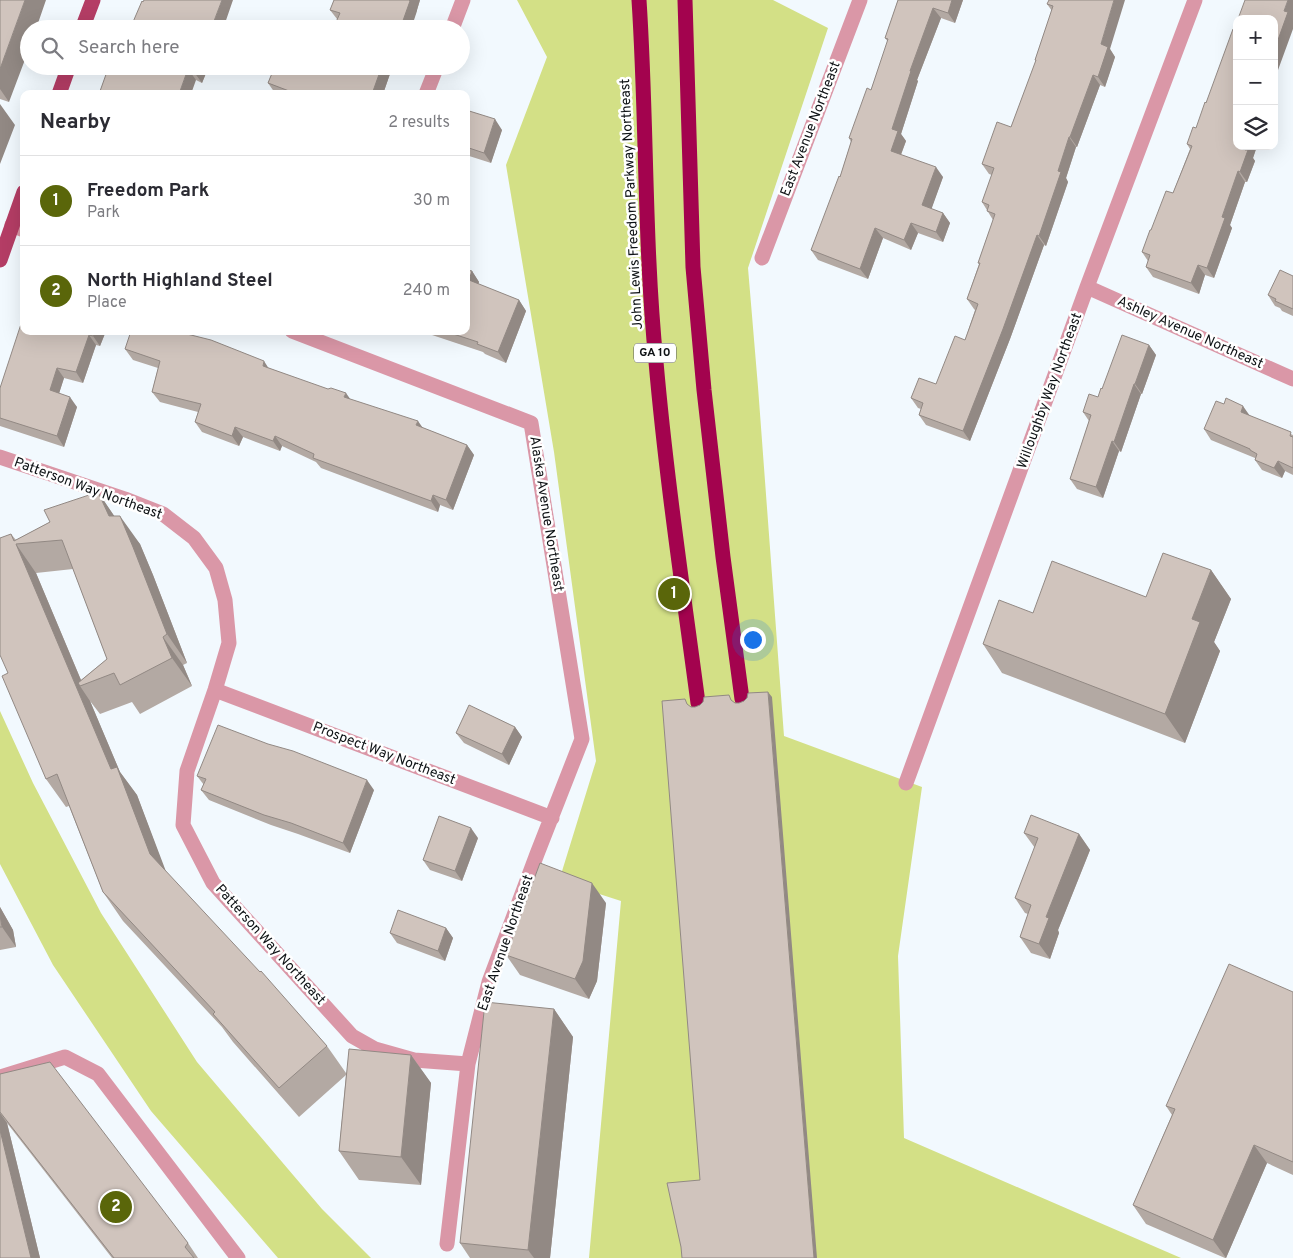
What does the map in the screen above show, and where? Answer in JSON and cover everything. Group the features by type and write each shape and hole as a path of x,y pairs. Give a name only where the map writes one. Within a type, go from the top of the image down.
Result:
{"highway":[{"name":"John Lewis Freedom Parkway Northeast","path":"639,0 648,246 656,362 672,505 698,703"},
{"path":"685,0 693,267 704,390 723,557 742,699"}],"main road":[{"path":"85,20 93,0"},
{"path":"60,90 66,75"},
{"path":"0,260 18,228"}],"street":[{"path":"455,20 463,0"},
{"name":"East Avenue Northeast","path":"762,258 860,0"},
{"name":"Willoughby Way Northeast","path":"906,783 1195,0"},
{"path":"428,90 433,75"},
{"name":"Ashley Avenue Northeast","path":"1088,287 1293,379"},
{"name":"Alaska Avenue Northeast","path":"313,335 329,338 531,423 582,739"},
{"name":"Patterson Way Northeast","path":"0,457 163,514 194,538 216,568 225,600 229,643 216,690 187,771 183,825 213,883 352,1036 375,1049 414,1060 468,1064"},
{"name":"Prospect Way Northeast","path":"216,690 552,818"},
{"name":"East Avenue Northeast","path":"448,1244 468,1064 490,982 533,864 582,739"},
{"path":"0,1077 65,1056 98,1074 238,1258"}],"green space":[{"path":"517,0 773,0 828,28 748,268 784,736 922,787 898,956 904,1138 1181,1258 589,1258 621,901 559,881 596,761 554,452 506,165 547,57"},
{"path":"0,711 33,783 101,913 197,1062 322,1209 371,1258 278,1258 151,1111 53,965 0,864"}],"building":[{"path":"0,0 25,0 0,69"},
{"path":"144,0 222,0 214,20 134,20"},
{"path":"334,0 410,1 403,20 337,20 340,13 330,10"},
{"path":"898,0 952,0 948,13 933,8 910,71 892,129 898,131 891,151 936,167 922,205 943,213 936,232 911,223 904,240 875,228 860,269 811,250 840,177 852,139 849,138 867,88 871,90 888,39 885,38"},
{"path":"1049,0 1114,0 1101,44 1108,47 1098,77 1093,75 1069,137 1058,171 1061,172 1039,236 1037,235 963,431 919,415 923,403 911,398 919,378 936,384 955,336 965,340 978,304 967,299 995,214 987,211 989,205 982,202 994,168 982,164 997,122 1011,127 1036,60 1053,6 1047,4"},
{"path":"1245,0 1288,0 1284,11 1288,12 1278,40 1278,15 1239,15"},
{"path":"1233,29 1233,150 1248,150 1240,172 1238,171 1222,217 1225,218 1207,268 1198,265 1191,283 1146,267 1150,255 1142,252 1166,191 1173,193 1192,146 1187,144 1193,127 1196,128"},
{"path":"106,75 186,75 180,90 100,90"},
{"path":"271,75 379,75 373,90 286,90 268,83"},
{"path":"470,111 495,119 484,153 470,148"},
{"path":"1280,270 1293,276 1293,309 1275,301 1276,299 1268,295"},
{"path":"470,280 519,300 498,352 477,344 478,342 456,335 470,335"},
{"path":"20,327 20,335 89,335 76,372 57,368 50,390 70,397 57,436 0,418 0,388"},
{"path":"130,335 191,335 211,340 264,361 263,366 328,389 331,388 346,393 344,397 418,421 416,425 467,445 446,500 433,495 431,501 313,458 314,454 275,436 273,441 235,427 232,436 195,422 201,404 152,392 160,361 125,349"},
{"path":"1122,335 1149,345 1096,487 1070,479 1091,415 1083,412 1089,394 1098,397"},
{"path":"1226,398 1243,406 1241,412 1291,432 1290,436 1293,437 1293,468 1278,461 1274,468 1255,460 1257,454 1250,449 1204,429 1216,401 1224,404"},
{"path":"98,492 109,516 120,516 167,634 163,637 172,658 120,685 114,673 80,686 78,683 107,659 62,540 16,544 111,769 117,767 150,854 261,971 327,1046 279,1088 213,1014 215,1012 103,892 57,774 46,779 2,676 8,673 0,655 0,538 11,534 14,541 50,522 44,510"},
{"path":"1163,553 1211,570 1192,619 1200,622 1165,714 983,644 999,600 1033,613 1052,561 1146,597"},
{"path":"768,692 814,1258 682,1258 667,1183 700,1180 662,701 685,699 687,704 695,707 703,702 704,697 729,695 731,700 739,703 747,698 748,693"},
{"path":"469,705 515,727 502,754 456,733"},
{"path":"218,725 268,744 293,751 367,780 343,843 201,790 206,779 197,776"},
{"path":"1031,815 1079,834 1046,917 1049,918 1039,944 1020,937 1031,905 1015,898 1038,838 1024,833"},
{"path":"439,816 471,828 455,871 423,860"},
{"path":"540,863 592,883 583,961 575,979 506,955"},
{"path":"398,910 446,928 438,951 390,933"},
{"path":"1229,964 1293,992 1293,1162 1254,1145 1213,1240 1133,1205 1175,1109 1166,1106"},
{"path":"485,1002 554,1009 528,1250 460,1243"},
{"path":"349,1049 411,1055 401,1157 339,1151"},
{"path":"50,1062 188,1243 185,1247 194,1258 114,1258 0,1112 0,1074"},
{"path":"0,1130 31,1258 0,1258"}],"place":[{"name":"Freedom Park","path":"674,594"},
{"name":"North Highland Steel","path":"116,1207"}]}
